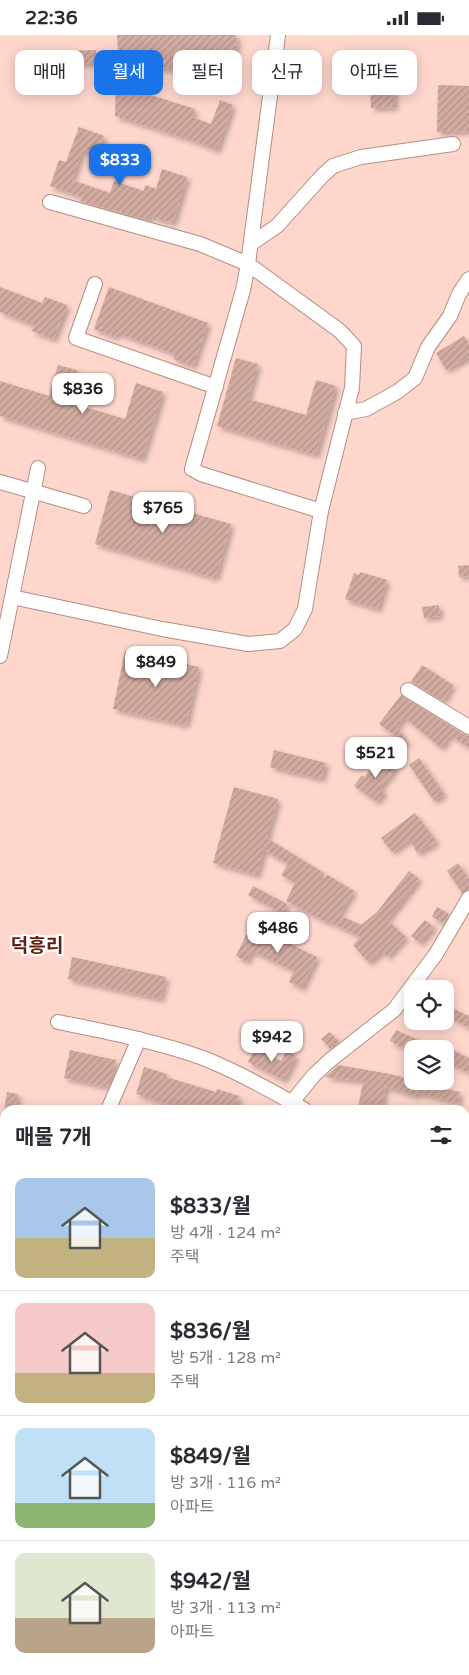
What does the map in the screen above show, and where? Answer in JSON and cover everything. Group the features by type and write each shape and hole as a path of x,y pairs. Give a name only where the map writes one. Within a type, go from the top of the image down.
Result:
{"street":[{"path":"278,35 252,243 243,290 192,469 321,511"},
{"path":"252,243 277,226 322,176 334,167 361,157 453,145"},
{"path":"12,597 153,627 248,644 280,641 295,629 305,609 321,511 352,388 354,345 340,331 248,264 200,244 50,202"},
{"path":"345,413 366,409 397,392 415,379 428,347 450,316 459,294 469,279"},
{"path":"95,284 76,338 216,387"},
{"path":"0,656 38,467"},
{"path":"0,482 84,506"},
{"path":"408,690 469,727"},
{"path":"302,1105 314,1075 394,1009 436,954 468,902"},
{"path":"58,1022 139,1039 203,1059 295,1105"},
{"path":"110,1105 139,1039"}],"building":[{"path":"117,35 236,35 237,42 235,50 173,50 173,69 163,68 163,50 118,50"},
{"path":"84,50 94,50 94,64 84,63"},
{"path":"438,85 469,86 469,131 437,132"},
{"path":"116,95 151,95 195,109 192,117 211,124 220,100 233,105 217,150 115,116"},
{"path":"370,95 394,95 395,107 371,108"},
{"path":"79,127 104,136 98,155 83,150 72,180 110,193 114,181 144,191 145,185 156,189 162,169 187,177 173,223 149,216 148,220 80,201 82,197 50,186 59,160 66,162"},
{"path":"0,287 42,303 45,297 67,305 54,339 32,331 34,325 0,312"},
{"path":"109,287 208,323 193,366 173,359 175,354 117,333 116,337 94,329"},
{"path":"464,336 469,344 469,357 446,370 436,353"},
{"path":"236,358 258,364 248,399 306,415 316,380 336,386 316,455 217,426"},
{"path":"58,365 77,370 68,402 125,419 136,383 163,392 142,459 0,416 0,381 49,396"},
{"path":"110,490 231,524 216,578 95,544"},
{"path":"469,565 469,576 459,577 458,566"},
{"path":"360,572 387,580 378,609 345,599 354,573 359,575"},
{"path":"439,605 440,616 424,618 422,607"},
{"path":"125,651 199,667 186,725 113,709"},
{"path":"422,665 453,685 443,701 411,682"},
{"path":"401,695 469,736 469,748 450,735 441,748 404,717 398,726 395,724 408,745 379,724"},
{"path":"274,750 326,763 322,779 270,767"},
{"path":"381,756 396,768 380,788 384,792 377,802 354,786"},
{"path":"419,758 444,794 434,801 409,765"},
{"path":"234,787 278,799 267,838 324,873 315,886 328,875 354,891 339,915 361,925 377,912 409,871 419,879 387,920 406,937 387,957 382,951 369,963 353,945 361,937 328,923 286,901 295,883 281,875 288,864 264,850 257,875 213,863"},
{"path":"415,813 437,842 417,853 410,839 392,852 381,838"},
{"path":"458,863 469,879 469,889 462,893 447,871"},
{"path":"253,886 287,904 282,913 248,895"},
{"path":"437,907 449,914 444,923 432,917"},
{"path":"425,920 434,927 420,943 411,936"},
{"path":"251,925 317,957 302,988 289,982 294,971 252,951 247,962 236,956"},
{"path":"72,957 166,977 161,999 68,979"},
{"path":"454,1009 469,1016 469,1028 454,1019"},
{"path":"396,1030 418,1040 404,1040 404,1048 390,1041"},
{"path":"330,1032 339,1042 330,1049 321,1039"},
{"path":"256,1047 281,1061 287,1051 296,1056 284,1080 248,1062"},
{"path":"70,1050 116,1060 108,1087 64,1078"},
{"path":"454,1050 469,1058 469,1073 454,1066"},
{"path":"338,1065 404,1078 404,1090 451,1090 460,1092 458,1103 418,1093 417,1096 386,1087 382,1105 359,1105 363,1081 325,1077"},
{"path":"144,1067 167,1074 166,1077 216,1092 217,1089 239,1096 236,1105 170,1105 136,1094"},
{"path":"7,1092 18,1094 17,1105 5,1105"}],"district":[{"name":"덕흥리","path":"37,945"}]}
